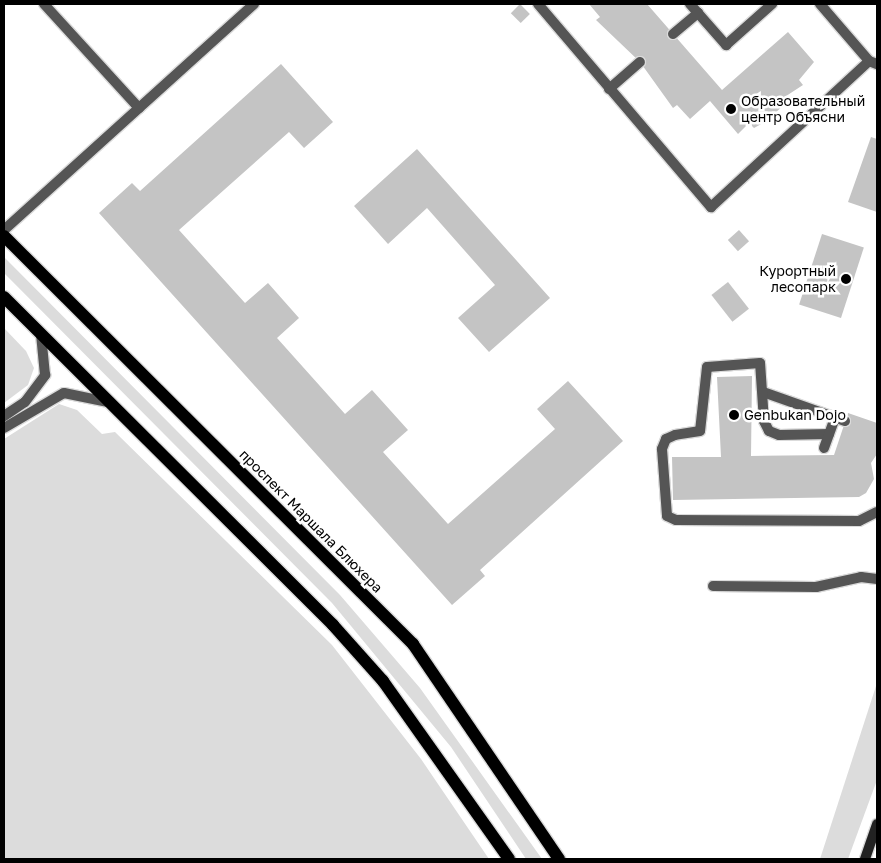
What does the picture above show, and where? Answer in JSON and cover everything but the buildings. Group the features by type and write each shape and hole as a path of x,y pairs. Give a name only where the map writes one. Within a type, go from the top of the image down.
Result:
{"main road":[{"name":"проспект Маршала Блюхера","path":"4,236 414,644 559,859"},
{"path":"4,297 333,625 383,681 509,859"}],"street":[{"path":"865,859 877,824"}],"lane":[{"path":"44,4 139,108"},
{"path":"4,230 254,4"},
{"path":"538,4 609,90 711,207 873,62 820,4"},
{"path":"690,4 726,44 772,4"},
{"path":"673,34 698,13"},
{"path":"609,90 640,62"},
{"path":"4,416 25,402 45,375 41,334"},
{"path":"829,434 779,435 769,431 760,364 707,367 700,431 670,437 662,448 667,516 676,520 859,521 877,512"},
{"path":"763,392 840,419 829,434 824,448"},
{"path":"4,428 64,393 108,402"},
{"path":"713,586 816,587 862,577 877,579"}],"shaded area":[{"path":"4,257 340,595 420,688 542,859 526,859 451,747 332,603 4,273"},
{"path":"4,328 26,351 34,368 28,385 4,403"},
{"path":"59,404 77,410 102,434 115,432 332,645 421,759 489,859 4,859 4,439"},
{"path":"877,683 877,780 848,859 820,859"}],"place":[{"name":"Образовательный центр Объясни","path":"731,109"},
{"name":"Курортный лесопарк","path":"846,279"},
{"name":"Genbukan Dojo","path":"734,415"}]}
